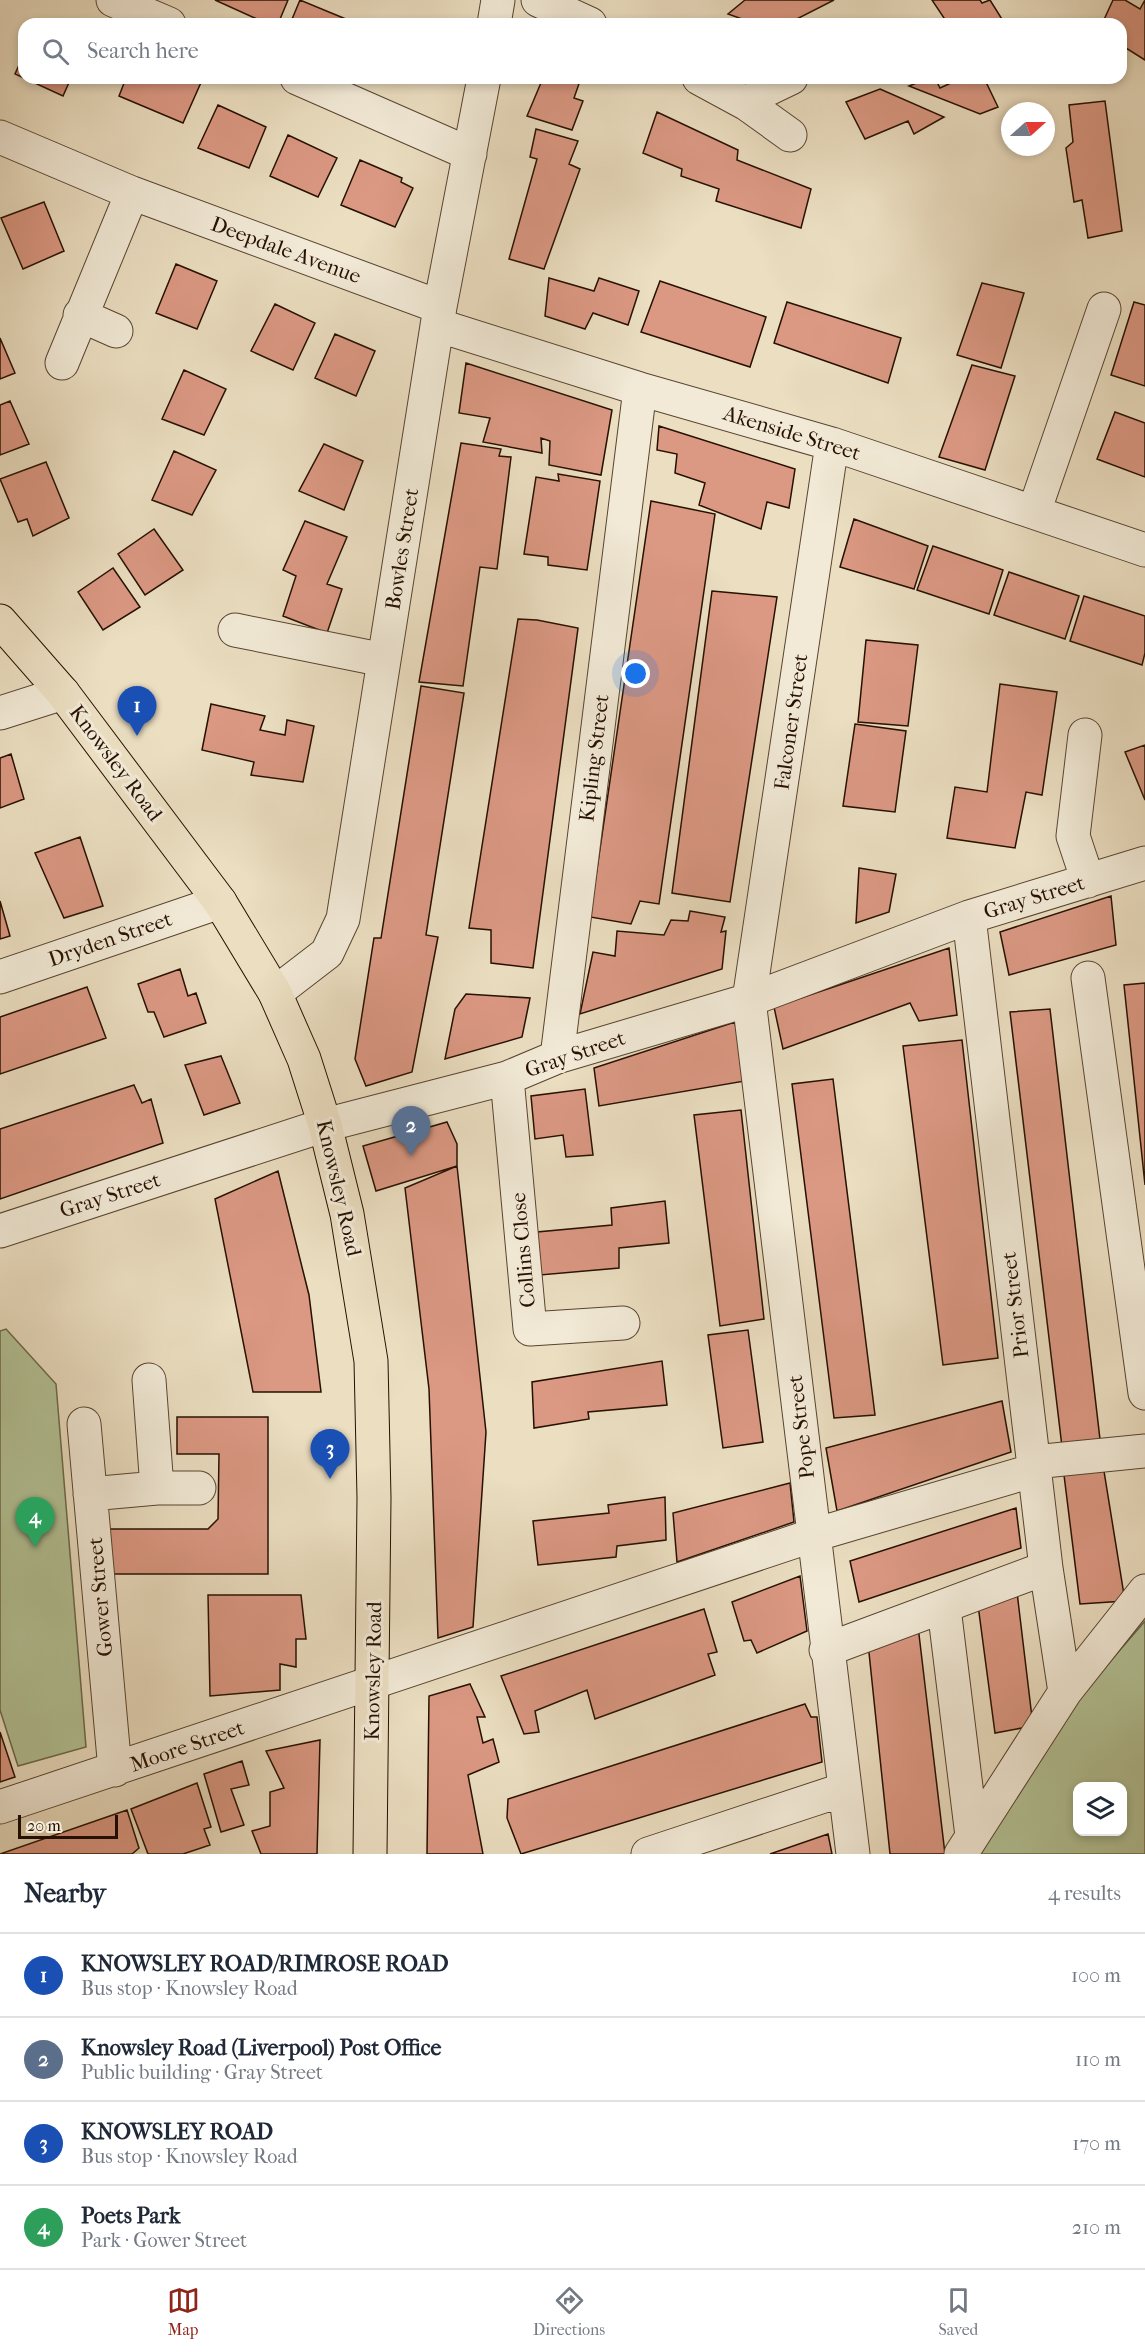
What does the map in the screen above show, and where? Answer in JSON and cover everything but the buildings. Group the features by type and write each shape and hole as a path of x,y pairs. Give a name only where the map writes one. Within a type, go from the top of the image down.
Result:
{"main road":[{"name":"Knowsley Road","path":"0,621 63,693 220,902 275,993 304,1059 326,1125 347,1214 371,1360 374,1498 370,1854"}],"street":[{"path":"113,0 155,18"},
{"path":"495,18 498,0"},
{"path":"538,0 577,18"},
{"path":"311,84 470,154"},
{"name":"Bowles Street","path":"275,993 327,952 343,920 439,316 483,84"},
{"path":"710,84 747,104 790,135"},
{"path":"747,104 764,91 779,84"},
{"name":"Deepdale Avenue","path":"0,137 132,193 439,316"},
{"path":"62,363 132,193"},
{"path":"1034,512 1104,309"},
{"path":"80,315 116,332"},
{"name":"Akenside Street","path":"439,316 640,389 832,444 1145,550"},
{"name":"Kipling Street","path":"557,1057 640,389"},
{"name":"Falconer Street","path":"749,1000 832,444"},
{"path":"235,630 384,660"},
{"path":"0,713 63,693"},
{"path":"1084,735 1073,836 1088,880"},
{"name":"Gray Street","path":"0,1231 326,1125 507,1078 557,1057 749,1000 969,917 1145,863"},
{"name":"Dryden Street","path":"0,976 220,902"},
{"name":"Prior Street","path":"969,917 1046,1568 1065,1692"},
{"path":"1088,978 1145,1393"},
{"name":"Pope Street","path":"749,1000 826,1650 853,1854"},
{"name":"Collins Close","path":"507,1078 530,1329 623,1323"},
{"path":"149,1380 157,1488"},
{"name":"Gower Street","path":"84,1424 116,1770"},
{"name":"Moore Street","path":"0,1807 814,1535 1035,1466 1145,1451"},
{"path":"90,1494 157,1488 199,1488"},
{"path":"826,1650 944,1608 1046,1568"},
{"path":"967,1845 1065,1692 1145,1592"},
{"path":"944,1608 967,1845"},
{"path":"648,1854 845,1789"}],"green space":[{"path":"6,1329 56,1384 86,1747 18,1766 0,1710 0,1331"},
{"path":"1145,1621 1145,1854 976,1854 1074,1703"}],"place":[{"name":"KNOWSLEY ROAD/RIMROSE ROAD","path":"137,736"},
{"name":"Knowsley Road (Liverpool) Post Office","path":"411,1156"},
{"name":"KNOWSLEY ROAD","path":"330,1479"},
{"name":"Poets Park","path":"35,1547"}]}
